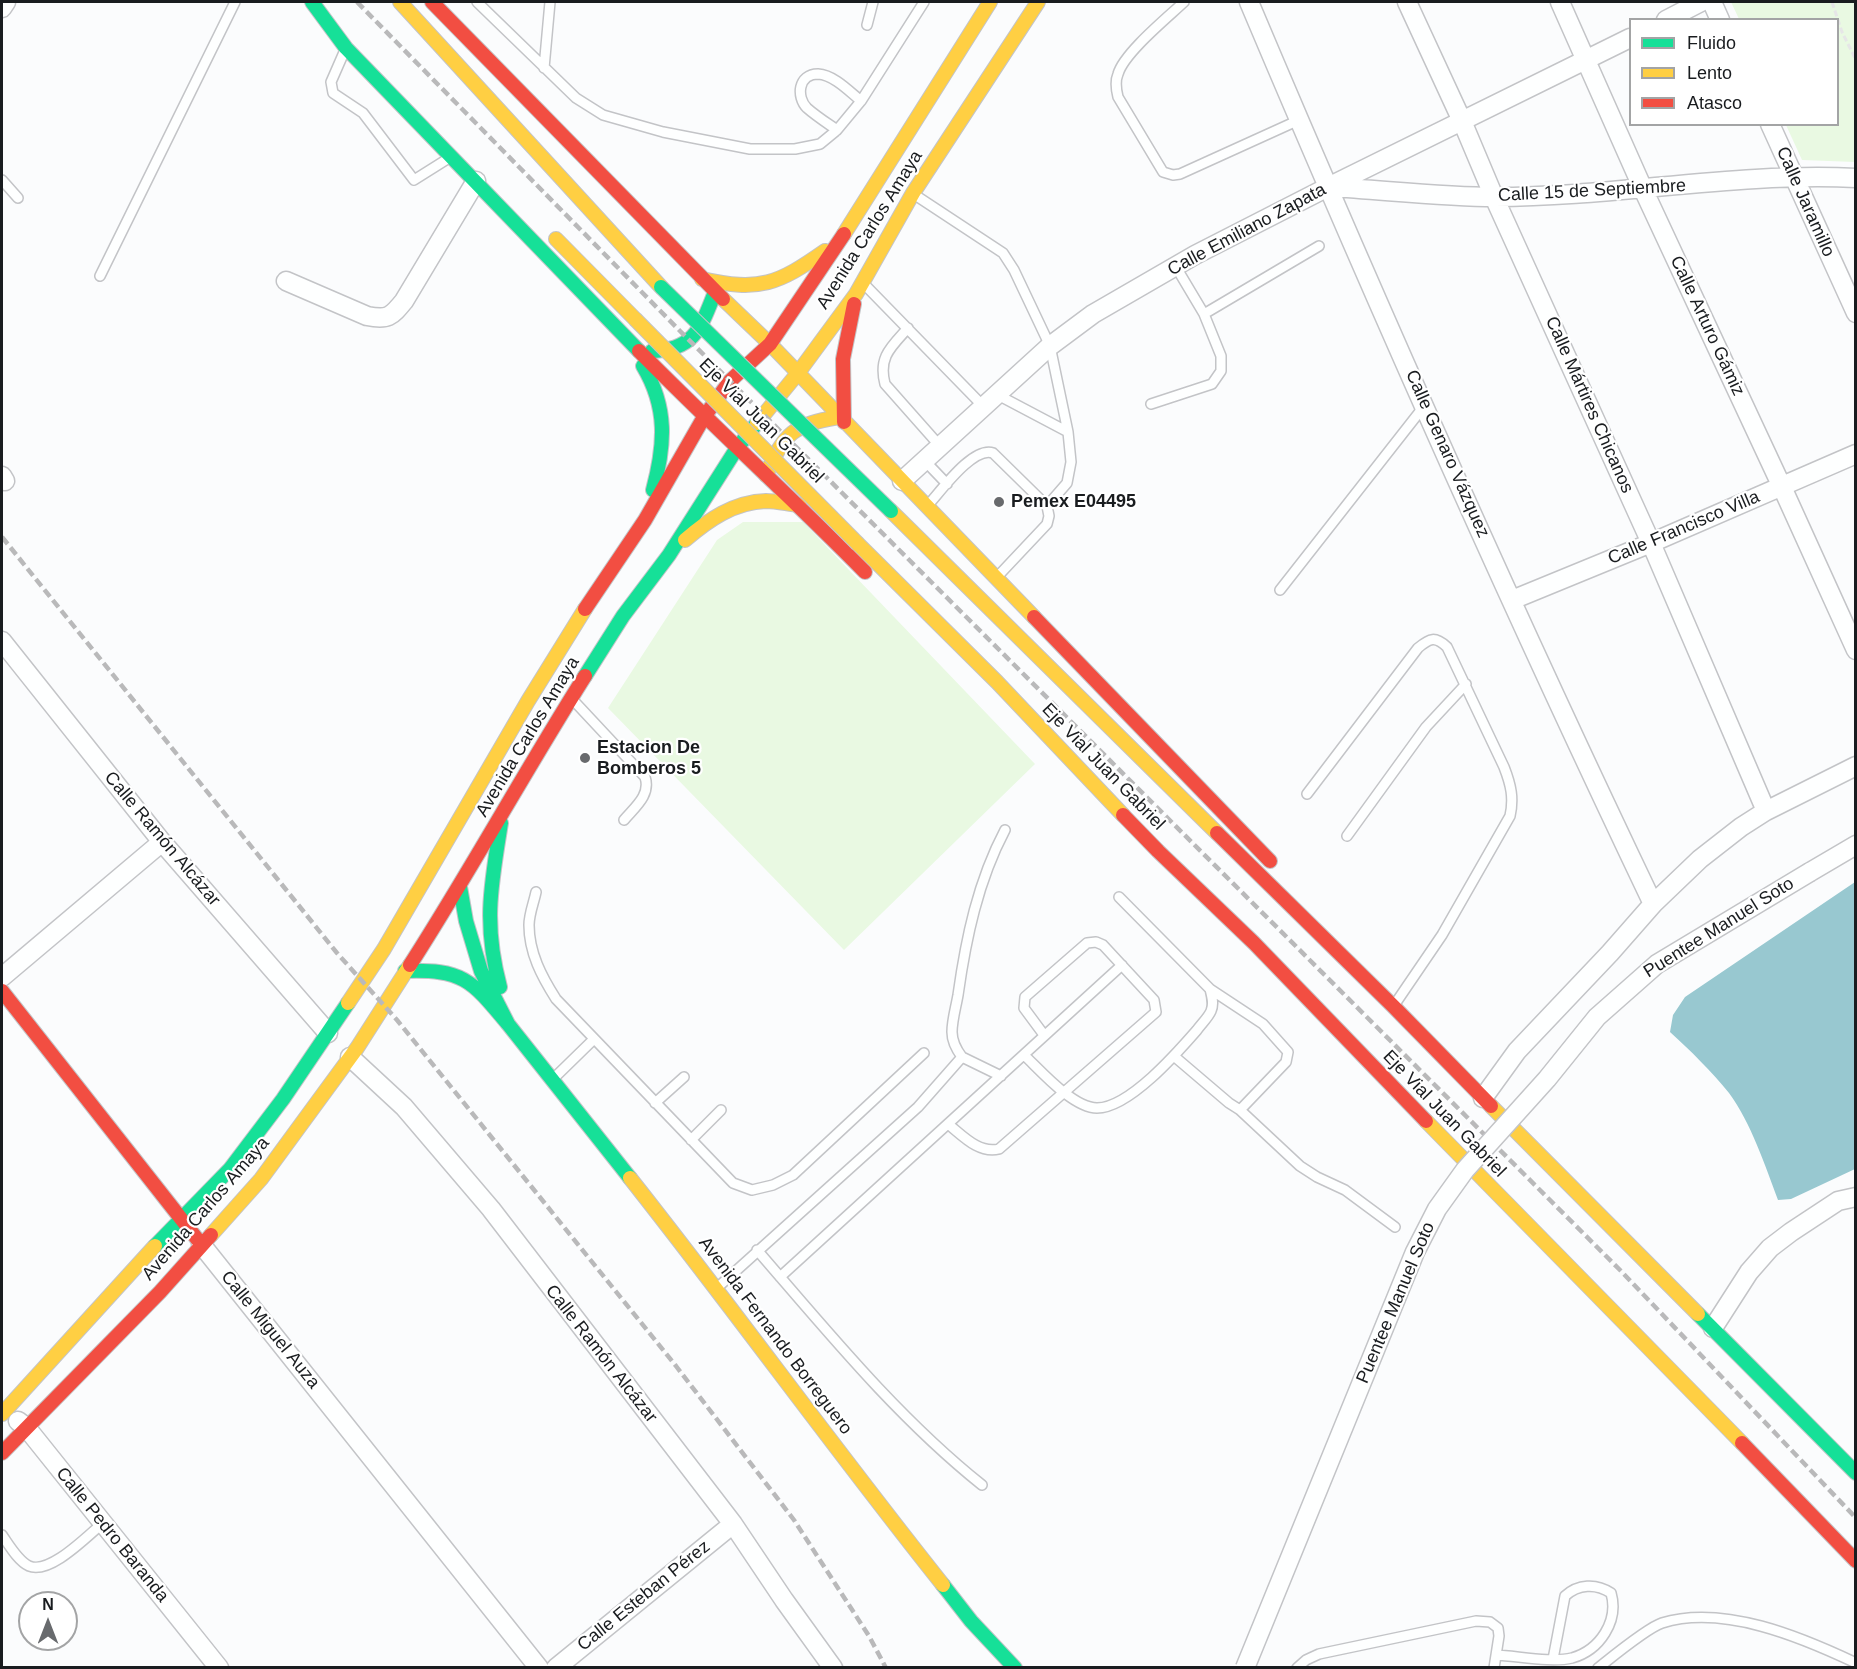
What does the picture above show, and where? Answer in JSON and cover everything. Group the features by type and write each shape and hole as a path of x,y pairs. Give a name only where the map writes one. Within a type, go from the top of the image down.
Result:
{"main road":[{"path":"312,2 346,48 634,347 704,417 800,505 874,581"},
{"path":"321,2 351,31"},
{"name":"Eje Vial Juan Gabriel","path":"400,2 661,287 1393,1006 1856,1473"},
{"path":"432,2 702,279 770,344 1279,871"},
{"name":"Avenida Carlos Amaya","path":"2,1453 159,1292 261,1179 350,1057 460,887 503,814 529,733 592,598 645,520 704,417 730,381 770,344 839,242 990,2"},
{"name":"Avenida Carlos Amaya","path":"3,1410 134,1267 230,1169 283,1099 384,949 491,765 571,698 623,616 669,555 737,448 798,373 859,288 913,194 1038,2"},
{"name":"Eje Vial Juan Gabriel","path":"543,226 1013,699 1158,851 1254,943 1856,1561"},
{"path":"702,279 729,286 752,287 772,284 797,271 839,242"},
{"path":"842,419 843,359 859,288"},
{"path":"634,347 666,352 686,344 697,333 715,292"},
{"path":"634,347 659,400 662,424 662,445 656,481 645,520"},
{"path":"766,475 779,445 792,431 807,422 842,419"},
{"path":"669,555 702,525 747,503 768,501 800,505"},
{"path":"592,598 623,616"},
{"path":"466,837 474,806 491,765"},
{"path":"503,814 492,870 489,905 490,940 508,1024"},
{"path":"1114,826 1185,895 1254,943"},
{"path":"462,858 460,887 466,921 481,971 508,1024"},
{"path":"1293,888 1341,955"},
{"path":"405,971 442,970 463,977 484,996 508,1024"},
{"name":"Calle Miguel Auza","path":"2,991 201,1244"},
{"name":"Avenida Fernando Borreguero","path":"508,1024 717,1288 890,1519 971,1621 1015,1668"}],"street":[{"path":"2,8 6,2"},
{"name":"Calle Genaro Vázquez","path":"1249,2 1512,600 1653,904"},
{"name":"Calle Mártires Chicanos","path":"1407,2 1651,543 1766,811"},
{"name":"Calle Arturo Gámiz","path":"1560,2 1642,189 1856,650"},
{"path":"1670,18 1701,2"},
{"path":"1712,2 1719,18"},
{"name":"Calle Emiliano Zapata","path":"902,481 1050,345 1093,314 1328,186 1587,62 1629,39"},
{"name":"Calle Jaramillo","path":"1771,126 1856,314"},
{"name":"Calle 15 de Septiembre","path":"1328,186 1494,197 1642,189 1794,177 1856,178"},
{"path":"285,280 367,316 381,319 393,315 404,301 476,181"},
{"name":"Calle Francisco Villa","path":"1512,600 1651,543 1856,454"},
{"name":"Calle Ramón Alcázar","path":"2,641 162,842 328,1033"},
{"path":"1483,1098 1516,1051 1610,953 1653,904 1700,859 1766,811 1856,766"},
{"path":"2,976 162,842"},
{"name":"Puentee Manuel Soto","path":"1245,1668 1415,1252 1437,1209 1453,1185 1547,1079 1597,1017 1626,989 1658,963 1856,845"},
{"name":"Calle Ramón Alcázar","path":"350,1057 404,1107 491,1209 733,1524 833,1668"},
{"path":"1713,1328 1749,1272 1770,1248 1838,1202 1856,1197"},
{"name":"Calle Miguel Auza","path":"201,1244 539,1668"},
{"name":"Calle Pedro Baranda","path":"3,1410 26,1427 219,1668"},
{"name":"Calle Esteban Pérez","path":"556,1668 733,1524"}],"lane":[{"path":"100,276 235,2"},
{"path":"477,2 576,98 603,115 663,132 750,149 795,149 820,144 837,130 861,101 924,2"},
{"path":"544,68 550,2"},
{"path":"867,25 873,2"},
{"path":"1184,2 1130,55 1121,65 1117,75 1118,97 1163,172 1173,176 1180,174 1299,120"},
{"path":"346,48 331,82 333,93 363,112 414,180 452,156"},
{"path":"837,130 806,108 800,98 799,88 803,81 818,74 836,81 861,101"},
{"path":"2,180 18,198"},
{"path":"913,194 1003,253 1014,270 1050,345 1068,432 1071,462 1067,483 1047,506"},
{"path":"1204,314 1319,246"},
{"path":"1151,404 1212,384 1221,371 1221,356 1204,314 1176,267"},
{"path":"859,288 989,400 1068,432"},
{"path":"908,328 883,361 882,373 885,384 939,445"},
{"path":"1280,590 1425,405"},
{"path":"927,506 973,458 987,451 993,453 1047,506 1049,516 1047,524 996,577"},
{"path":"924,460 947,484"},
{"path":"1307,794 1418,648 1426,641 1440,641 1447,647 1511,785 1513,802 1510,816 1442,935 1393,1006"},
{"path":"1347,836 1426,727 1466,684"},
{"path":"571,698 645,777 648,784 646,794 624,820"},
{"path":"1001,1076 962,1057 955,1048 952,1032 962,961 980,889 1005,830"},
{"path":"536,892 529,924 531,946 541,975 556,999 733,1183 752,1190 773,1185 792,1175 924,1053"},
{"path":"1119,897 1210,989 1263,1024 1288,1052 1286,1062 1240,1110"},
{"path":"948,1124 981,1149 990,1151 999,1149 1156,1012 1154,999 1103,945 1096,942 1087,943 1025,997 1024,1008 1044,1035"},
{"path":"780,1277 1122,965"},
{"path":"1024,1055 1084,1106 1098,1108 1110,1105 1126,1097 1174,1057 1210,1013 1213,1002 1210,989"},
{"path":"552,1080 593,1040"},
{"path":"717,1288 918,1107 962,1057"},
{"path":"1174,1057 1240,1110 1300,1166 1345,1190 1395,1227"},
{"path":"655,1103 684,1077"},
{"path":"691,1140 721,1110"},
{"path":"757,1250 883,1394 947,1457 982,1485"},
{"path":"2,1535 23,1562 41,1569 51,1565 103,1523"},
{"path":"1496,1655 1552,1659 1572,1658 1597,1643 1608,1630 1613,1601 1611,1593 1602,1587 1582,1587 1572,1590 1565,1596 1552,1659"},
{"path":"1598,1668 1659,1624 1685,1618 1711,1618 1756,1625 1804,1640 1856,1663"},
{"path":"1297,1668 1319,1654 1476,1621 1490,1622 1498,1628 1494,1668"}],"path":[{"path":"1832,2 1837,18"},
{"path":"1839,23 1856,60"}],"green space":[{"path":"1731,2 1855,2 1855,162 1802,160 1786,126 1839,126 1839,18 1739,18"},
{"path":"743,522 803,522 1035,764 844,950 608,708 717,540"}],"water":[{"path":"1855,882 1855,1169 1791,1199 1778,1200 1744,1117 1729,1093 1701,1061 1670,1032 1673,1015 1685,997"}],"railway":[{"path":"357,2 680,331 1620,1270 1856,1518"},
{"path":"2,537 337,953 397,1020 676,1366 794,1520 869,1636 886,1668"}],"traffic: fast":[{"path":"312,2 346,48 639,351"},
{"path":"661,287 891,511"},
{"path":"652,351 666,350 687,341 700,326 715,292"},
{"path":"643,366 657,397 662,427 660,458 653,490"},
{"path":"585,676 623,616 669,555 737,448 757,423"},
{"path":"500,987 492,944 490,905 501,823"},
{"path":"460,887 466,921 481,971 508,1024 630,1178"},
{"path":"405,971 441,972 465,981 485,997 508,1024"},
{"path":"155,1246 230,1169 283,1099 348,1003"},
{"path":"1698,1314 1856,1473"},
{"path":"943,1585 971,1621 1015,1668"}],"traffic: slow":[{"path":"400,2 661,287"},
{"path":"844,234 990,2"},
{"path":"757,423 798,373 856,294 913,193 1038,2"},
{"path":"556,239 635,319"},
{"path":"702,279 739,285 768,282 794,271 825,251"},
{"path":"723,299 770,344 1034,617"},
{"path":"635,319 858,544"},
{"path":"766,475 779,449 792,433 811,423 839,417"},
{"path":"685,540 712,519 743,505 766,501 799,505"},
{"path":"891,511 1217,833"},
{"path":"858,544 997,682 1123,815"},
{"path":"348,1003 384,949 528,701 585,609"},
{"path":"211,1235 261,1179 357,1048 410,965"},
{"path":"1491,1106 1698,1314"},
{"path":"1426,1121 1742,1443"},
{"path":"630,1178 943,1585"},
{"path":"2,1414 155,1246"}],"traffic: jam":[{"path":"432,2 723,299"},
{"path":"585,609 645,520 704,417 730,381 770,344 844,234"},
{"path":"844,422 843,359 854,304"},
{"path":"639,351 865,572"},
{"path":"1034,617 1270,861"},
{"path":"410,965 585,676"},
{"path":"1123,815 1254,943 1426,1121"},
{"path":"1217,833 1491,1106"},
{"path":"2,991 201,1244"},
{"path":"2,1453 160,1292 211,1235"},
{"path":"1742,1443 1856,1561"}],"place":[{"name":"Pemex E04495","path":"999,502"},
{"name":"Estacion De Bomberos 5","path":"585,758"}]}
